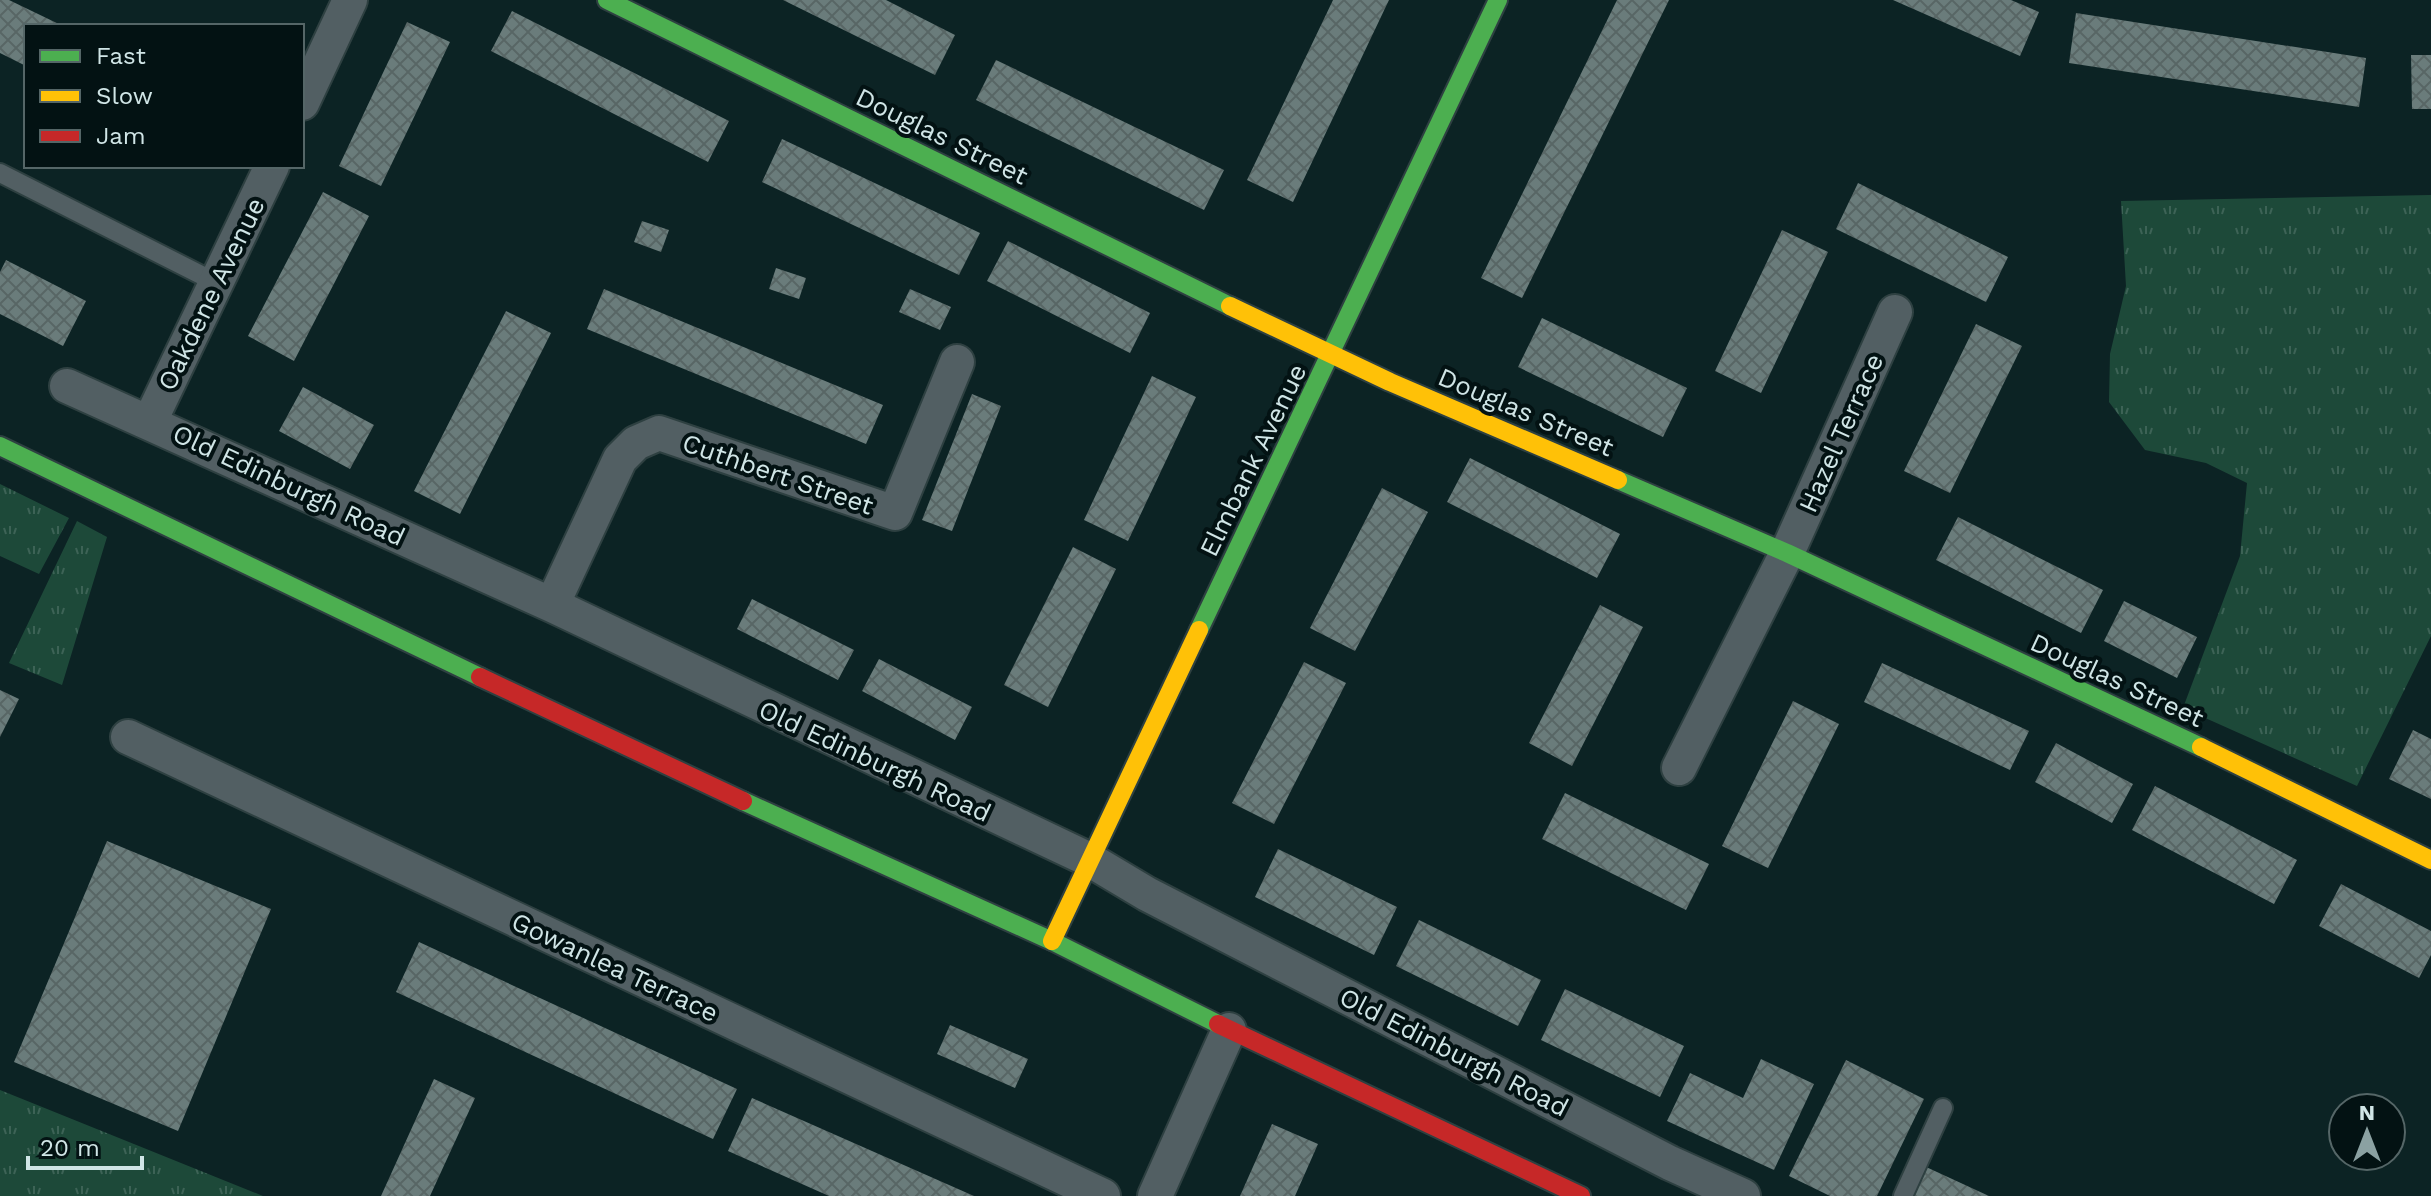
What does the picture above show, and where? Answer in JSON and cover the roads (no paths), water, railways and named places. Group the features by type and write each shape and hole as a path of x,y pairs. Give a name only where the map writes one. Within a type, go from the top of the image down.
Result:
{"street":[{"path":"304,99 350,0"},
{"name":"Douglas Street","path":"607,0 1333,354 1787,553 2273,781 2431,860"},
{"name":"Elmbank Avenue","path":"1052,941 1333,354 1498,0"},
{"name":"Oakdene Avenue","path":"150,421 271,168"},
{"name":"Hazel Terrace","path":"1679,768 1787,553 1895,312"},
{"name":"Cuthbert Street","path":"552,605 620,459 636,443 659,433 895,513 957,362"},
{"name":"Old Edinburgh Road","path":"67,386 552,605 1090,860 1147,894 1670,1163 1743,1196"},
{"path":"0,446 664,765 1052,941 1229,1030 1581,1196"},
{"name":"Gowanlea Terrace","path":"128,737 1103,1196"},
{"path":"1155,1196 1229,1030"}],"lane":[{"path":"0,173 215,282"},
{"path":"1903,1196 1943,1108"}]}
